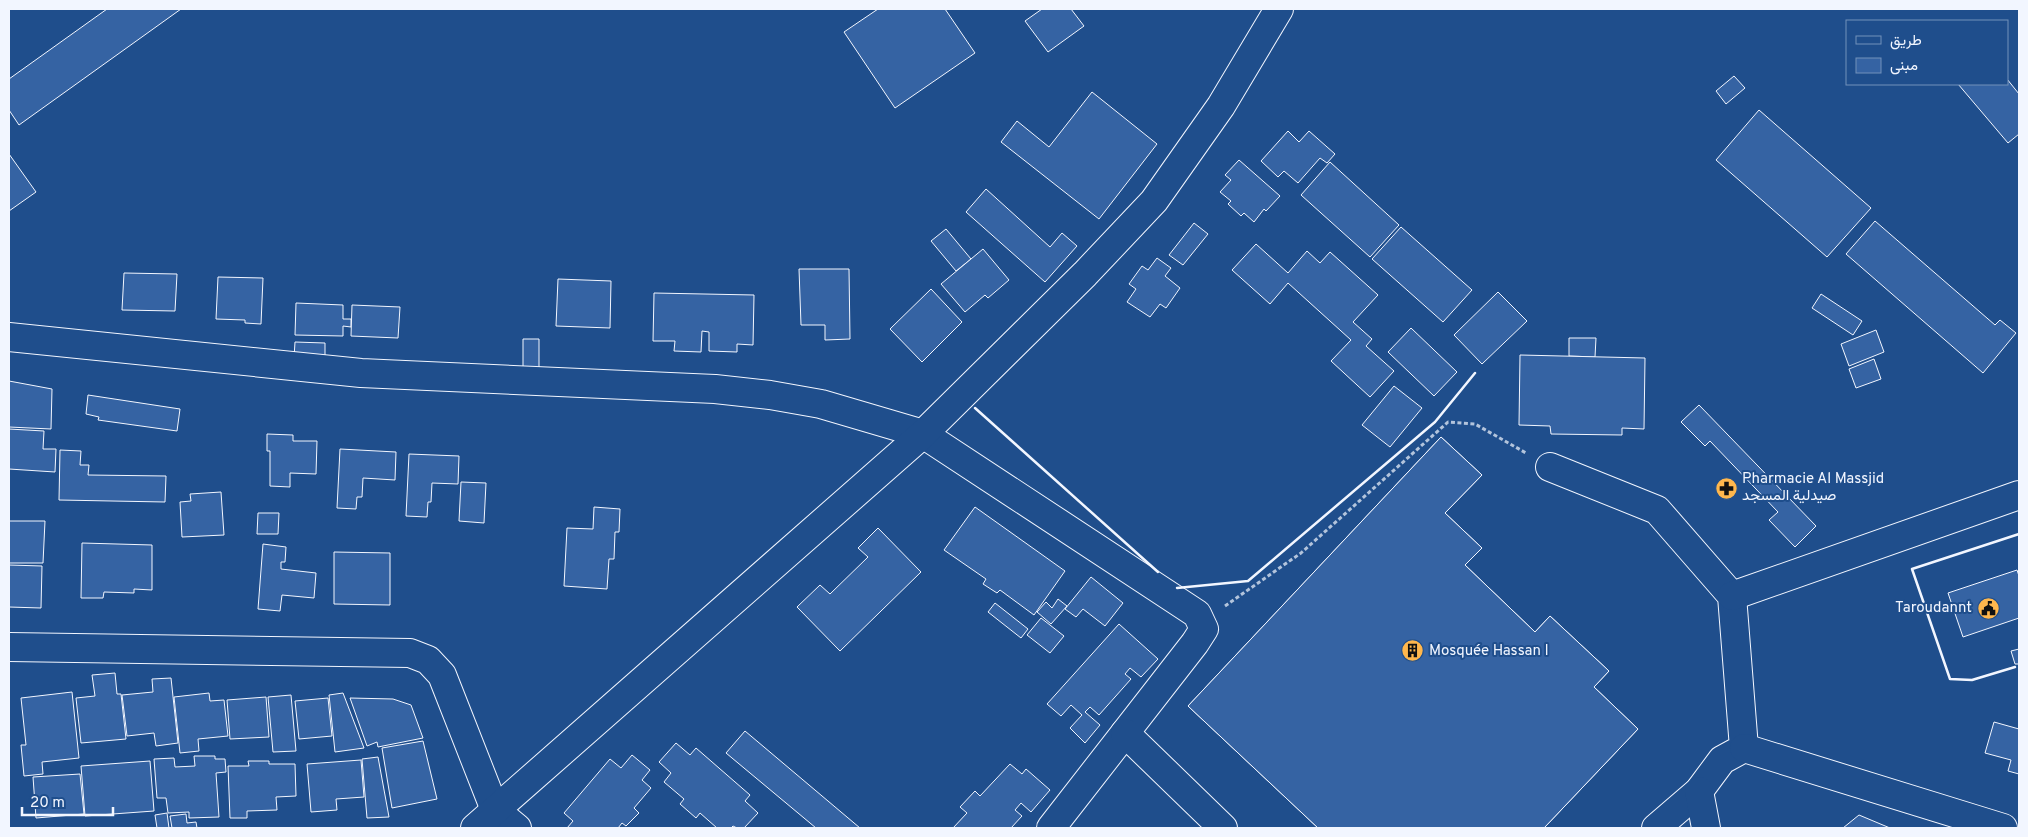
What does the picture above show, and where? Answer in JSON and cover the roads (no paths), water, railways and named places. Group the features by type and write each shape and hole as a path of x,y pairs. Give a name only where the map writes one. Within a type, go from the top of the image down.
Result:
{"street":[{"path":"474,828 923,434 1085,274 1154,201 1221,106 1279,9"},
{"path":"9,337 361,373 715,389 770,395 821,404 923,434 1197,614 1204,629 1051,828"},
{"path":"1550,467 1657,510 1732,596 1744,748"},
{"path":"1732,596 2019,495"},
{"path":"9,647 410,653 428,660 442,675 495,810 517,828"},
{"path":"1125,733 1223,828"},
{"path":"1656,828 1699,791 1722,760 1744,748 2003,828"},
{"path":"1699,791 1706,828"}],"place":[{"name":"Pharmacie Al Massjid صيدلية المسجد","path":"1726,488"},
{"name":"Taroudannt","path":"1988,608"},
{"name":"Mosquée Hassan I","path":"1413,651"}]}
